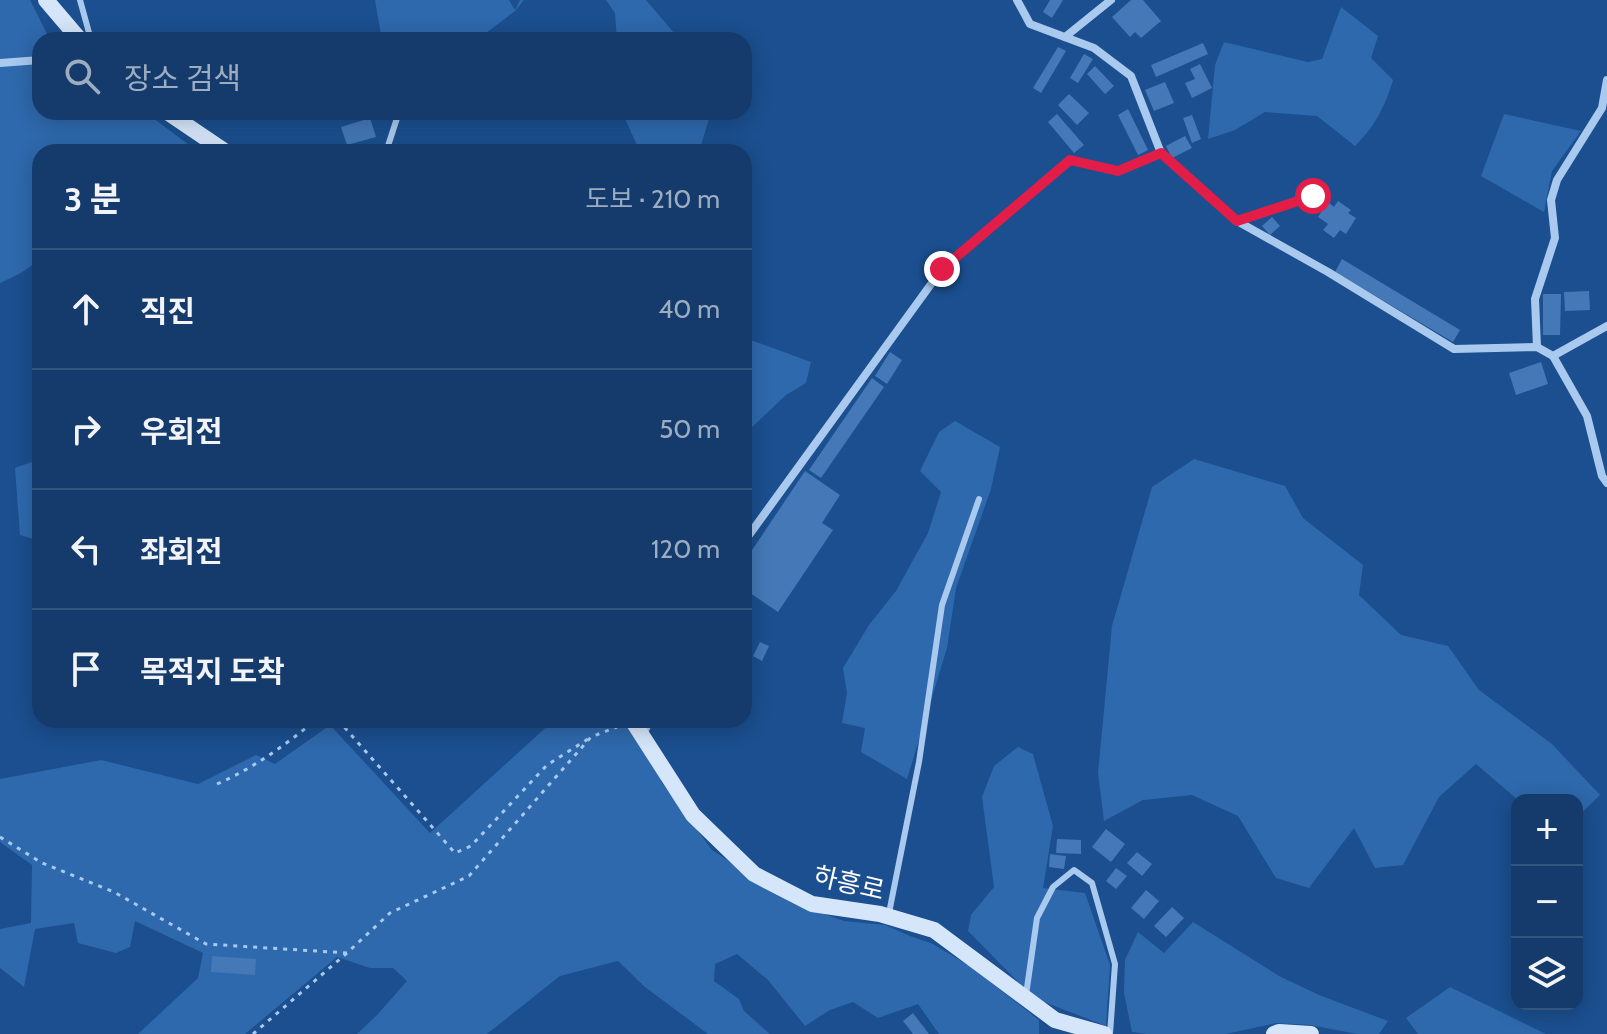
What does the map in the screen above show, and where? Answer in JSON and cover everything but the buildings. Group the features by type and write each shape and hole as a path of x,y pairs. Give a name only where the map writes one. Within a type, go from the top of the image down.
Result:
{"street":[{"path":"46,0 73,32"},
{"path":"1017,0 1030,24 1094,48 1131,76 1161,153 1237,221 1454,349 1537,347 1553,356 1587,416 1602,476 1607,483"},
{"path":"1065,37 1111,0"},
{"path":"0,63 32,61"},
{"path":"1537,347 1535,299 1555,238 1551,200 1557,180 1602,108 1607,80"},
{"path":"179,120 214,144"},
{"path":"752,531 942,269 1070,160 1118,171 1161,153"},
{"path":"1237,221 1313,196"},
{"path":"1553,356 1607,326"},
{"name":"하흥로","path":"637,728 693,815 754,874 812,904 888,917 934,930 1055,1020 1107,1034"},
{"path":"642,737 646,728"},
{"path":"1274,1034 1311,1034"}],"lane":[{"path":"80,0 89,32"},
{"path":"389,144 396,120"},
{"path":"888,917 919,762 942,605 979,499"},
{"path":"1026,999 1037,918 1053,887 1074,870 1092,883 1115,964 1107,1034"}],"path":[{"path":"217,784 237,776 280,749 306,728"},
{"path":"345,728 455,853 471,846 547,765 591,737 613,728"},
{"path":"253,1034 390,913 469,876 591,737"},
{"path":"0,837 42,863 114,892 206,944 347,953"}],"shaded area":[{"path":"0,0 30,0 46,32 32,32 32,120 156,120 188,144 32,144 32,265 0,283"},
{"path":"375,0 509,0 515,10 520,0 524,0 515,11 487,32 380,32"},
{"path":"606,0 646,0 673,32 616,32 615,13"},
{"path":"1341,7 1378,36 1371,58 1393,80 1378,116 1355,146 1317,116 1265,112 1235,130 1208,139 1215,65 1224,42 1308,62 1322,59"},
{"path":"1504,114 1581,131 1552,171 1544,212 1481,176"},
{"path":"626,120 709,120 701,144 636,144"},
{"path":"752,340 811,362 806,383 786,395 752,427"},
{"path":"955,421 1000,447 991,489 956,588 947,648 907,779 861,752 865,728 842,723 847,693 843,668 869,625 896,591 928,533 941,492 920,471 939,432"},
{"path":"1194,459 1285,486 1303,518 1363,565 1359,595 1401,635 1448,646 1479,690 1552,744 1600,795 1583,811 1583,794 1511,794 1476,764 1439,797 1403,865 1375,868 1354,828 1309,888 1276,878 1238,816 1192,795 1143,800 1104,821 1098,773 1112,626 1152,487"},
{"path":"32,462 32,539 20,535 15,468"},
{"path":"326,728 333,728 430,833 545,728 643,728 662,783 712,850 791,902 844,921 885,925 933,944 971,967 1039,1020 1039,1034 939,1034 918,1004 878,1018 853,1002 830,1010 805,1026 768,980 737,954 715,964 714,981 739,999 744,1011 770,1034 708,1034 645,987 618,961 560,976 487,1034 357,1034 407,981 393,968 370,968 337,957 245,1034 138,1034 198,978 203,953 135,921 130,947 116,953 78,943 74,923 35,929 24,987 0,968 0,929 31,923 32,865 0,842 0,779 101,760 198,784 256,755 275,764"},
{"path":"1018,747 1033,754 1053,826 1043,888 1085,893 1110,965 1106,1026 1034,998 968,931 971,915 994,887 982,797 994,766"},
{"path":"1193,922 1279,976 1388,1021 1379,1034 1276,1023 1226,1034 1132,1032 1124,993 1125,960 1138,932 1164,953"},
{"path":"1450,987 1546,1034 1418,1034 1406,1018"}],"route":[{"path":"942,269 1070,160 1118,171 1161,153 1237,221 1313,196"}]}
